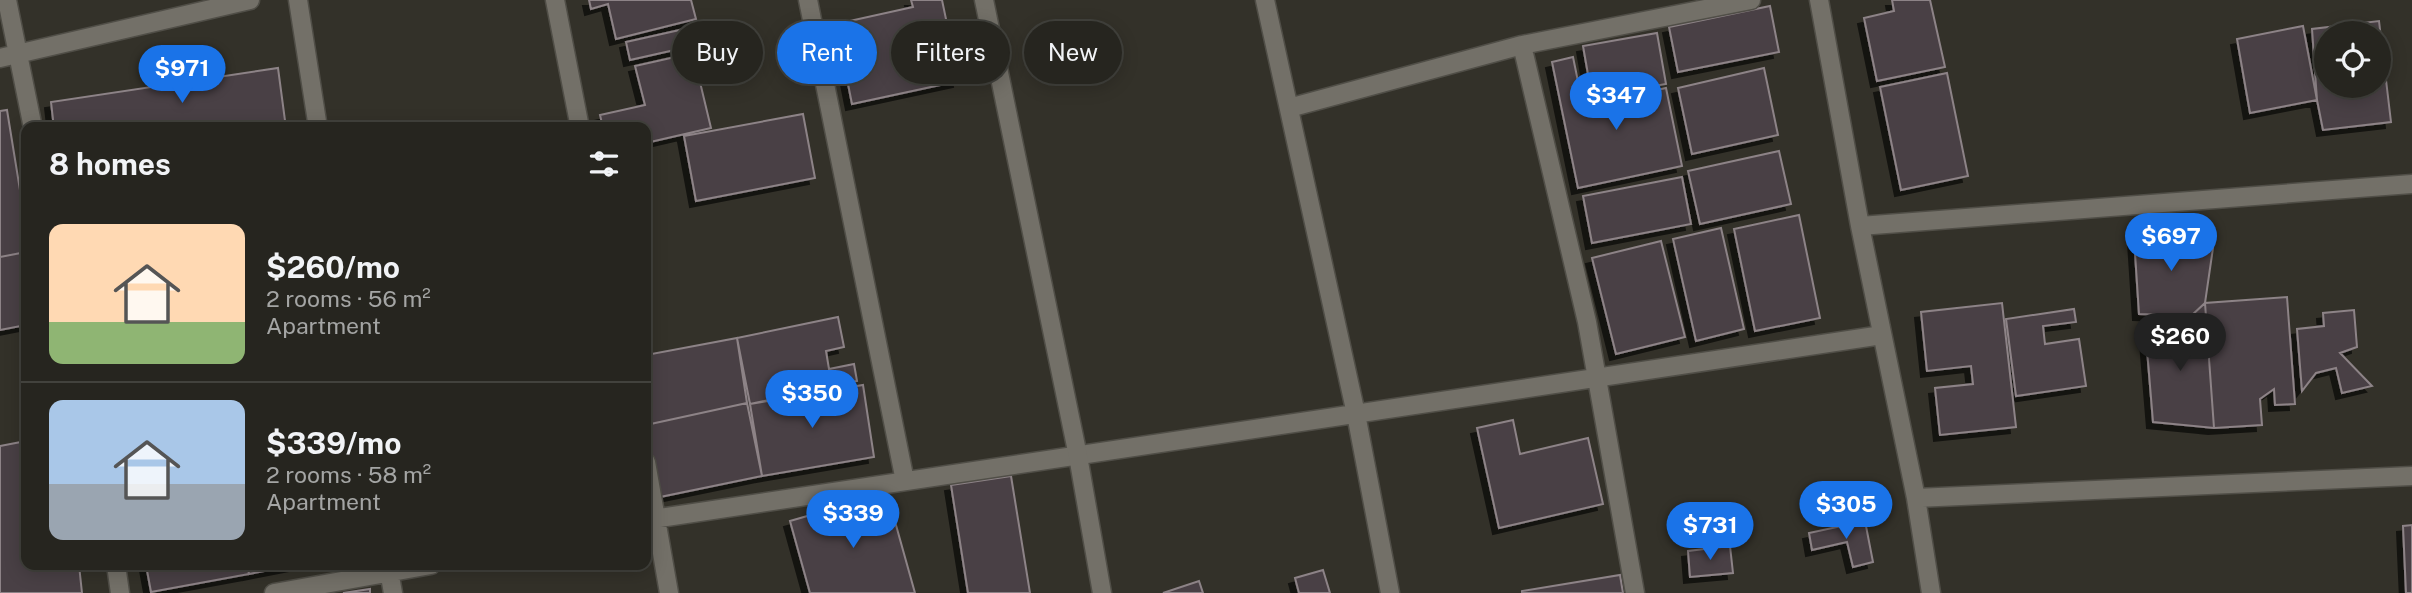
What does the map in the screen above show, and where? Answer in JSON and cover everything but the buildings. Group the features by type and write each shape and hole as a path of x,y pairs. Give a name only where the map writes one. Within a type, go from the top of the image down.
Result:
{"street":[{"path":"7,0 9,56 31,122"},
{"path":"9,56 250,0"},
{"path":"298,0 317,122"},
{"path":"555,0 579,122"},
{"path":"808,0 905,481"},
{"path":"984,0 1078,456 1102,593"},
{"path":"1265,0 1356,414 1390,593"},
{"path":"1289,108 1522,45 1751,0"},
{"path":"1819,0 1860,226 1916,498 1931,593"},
{"path":"1522,45 1587,322 1635,593"},
{"path":"1860,226 2412,184"},
{"path":"669,593 651,519 1882,335"},
{"path":"1916,498 2412,476"},
{"path":"117,570 120,593"},
{"path":"274,593 388,570 393,593"}]}
